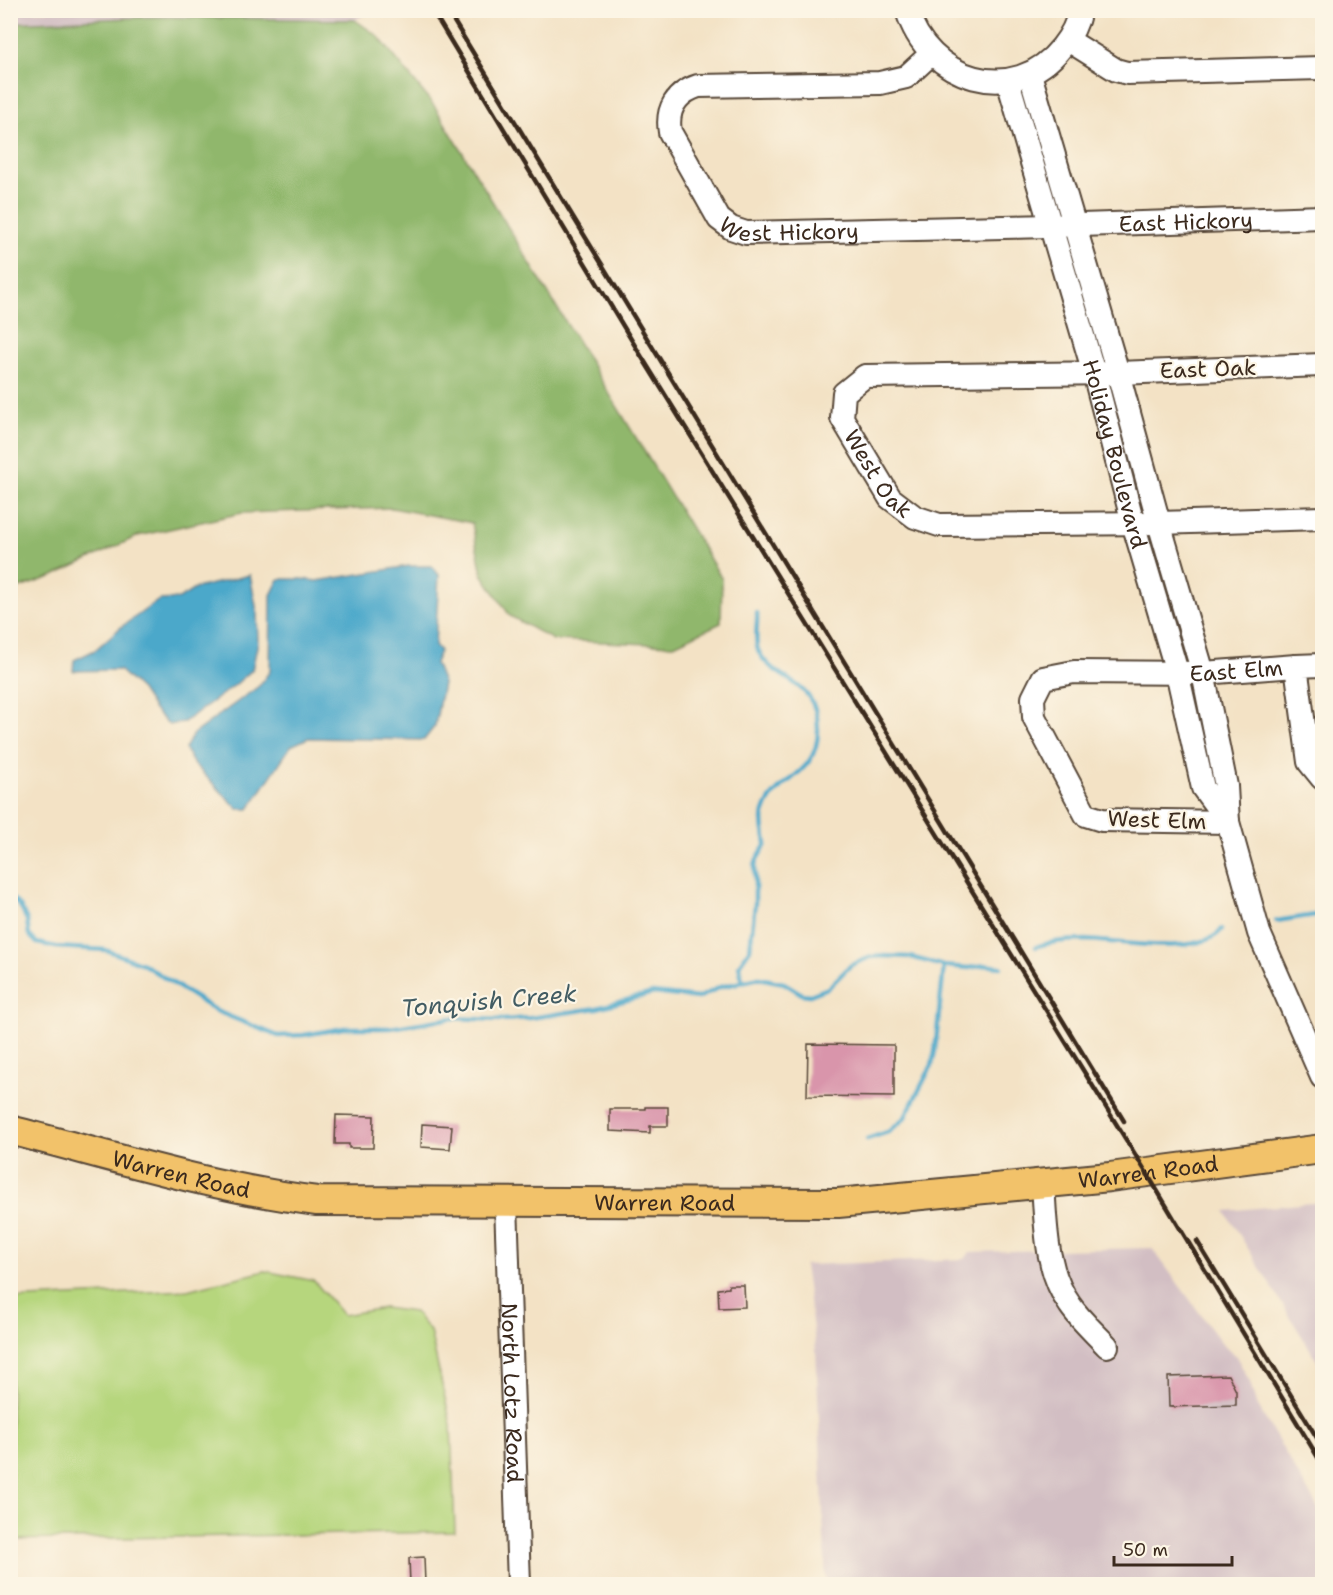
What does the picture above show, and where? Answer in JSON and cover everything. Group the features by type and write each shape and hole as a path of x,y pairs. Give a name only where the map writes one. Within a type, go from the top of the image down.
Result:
{"main road":[{"name":"Warren Road","path":"10,1130 207,1181 273,1195 317,1201 838,1203 1110,1177 1323,1149"}],"street":[{"path":"908,10 916,34 931,54 950,68 975,78 994,81 1008,81 1030,74 1044,66 1068,40 1075,28 1080,10"},
{"path":"1068,40 1116,69 1128,73 1323,68"},
{"name":"West Hickory","path":"931,54 906,77 880,83 698,86 686,90 677,97 671,107 668,123 670,132 719,219 731,228 746,233 1050,226"},
{"name":"Holiday Boulevard","path":"1030,74 1203,673 1226,786 1228,822 1259,933 1323,1077"},
{"name":"Holiday Boulevard","path":"1008,81 1094,373 1132,523 1177,672 1203,789 1228,822"},
{"name":"East Hickory","path":"1050,226 1323,217"},
{"name":"East Oak","path":"1094,373 1323,365"},
{"name":"West Oak","path":"1094,373 865,376 844,393 842,417 890,498 915,517 939,525 1132,523"},
{"path":"1132,523 1323,518"},
{"name":"East Elm","path":"1177,672 1203,673 1323,665"},
{"name":"East Elm","path":"1296,666 1309,762 1323,778"},
{"name":"West Elm","path":"1177,672 1074,672 1043,678 1033,698 1034,717 1086,815 1102,820 1228,822"},
{"path":"1043,1184 1049,1252 1055,1278 1070,1305 1107,1346"},
{"name":"North Lotz Road","path":"506,1203 519,1584"}],"shaded area":[{"path":"10,11 372,11 355,20 11,23"},
{"path":"1322,1202 1322,1369 1225,1211"},
{"path":"1152,1248 1221,1342 1236,1356 1250,1382 1256,1403 1322,1515 1322,1584 826,1584 816,1350 804,1265 965,1259 970,1252"}],"green space":[{"path":"154,17 355,20 378,36 435,107 722,579 721,623 674,645 553,640 510,616 482,574 472,523 392,508 242,513 138,536 51,577 11,591 11,23"},
{"path":"265,1271 314,1281 343,1315 384,1308 414,1312 430,1331 451,1425 455,1532 11,1540 11,1299 187,1290"}],"water":[{"path":"409,566 432,566 439,575 435,645 440,651 435,663 443,683 435,726 424,740 308,738 291,746 249,809 238,809 193,763 185,749 193,734 259,686 270,671 271,595 279,579 317,581"},
{"path":"250,575 257,611 258,642 252,670 184,722 169,725 154,710 141,690 119,670 73,671 74,660 95,650 121,627 159,600 179,599 196,588"}],"building":[{"path":"808,1044 894,1045 894,1097 807,1096"},
{"path":"645,1107 668,1107 668,1126 650,1126 650,1133 610,1131 610,1109 645,1109"},
{"path":"336,1115 374,1116 373,1148 349,1148 349,1144 335,1144"},
{"path":"422,1124 452,1126 450,1149 421,1147"},
{"path":"729,1285 744,1285 745,1307 719,1308 718,1289 729,1288"},
{"path":"1228,1375 1236,1391 1236,1405 1169,1407 1168,1377"},
{"path":"424,1557 425,1584 410,1584 409,1558"}],"waterway":[{"path":"742,980 739,965 750,949 755,903 755,866 766,844 764,812 769,800 811,759 816,747 818,731 816,713 811,700 803,690 773,669 758,650 757,613"},
{"name":"Tonquish Creek","path":"10,897 20,906 27,920 29,935 37,943 56,947 106,950 143,964 216,1011 278,1036 304,1035 344,1028 390,1028 452,1018 503,1020 530,1018 597,1008 653,993 698,998 720,987 759,978 784,983 802,994 810,995 828,988 851,965 871,957 910,957 944,966 969,968 984,965 1001,967"},
{"name":"Tonquish Creek","path":"1276,921 1322,914"},
{"name":"Tonquish Creek","path":"1036,947 1054,942 1080,940 1179,945 1212,938 1222,929"},
{"path":"867,1139 888,1132 904,1119 932,1065 944,966"}],"railway":[{"path":"432,10 640,354 1146,1172 1322,1464"},
{"path":"447,10 1124,1121"},
{"path":"1197,1241 1322,1446"}]}
